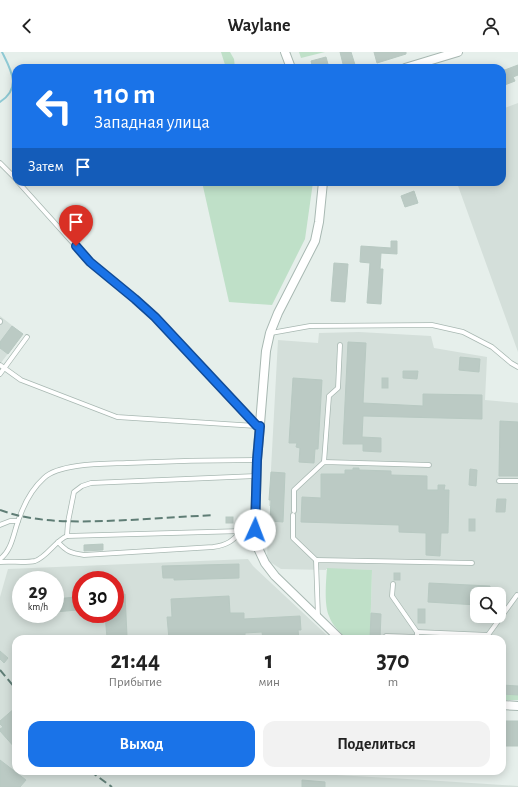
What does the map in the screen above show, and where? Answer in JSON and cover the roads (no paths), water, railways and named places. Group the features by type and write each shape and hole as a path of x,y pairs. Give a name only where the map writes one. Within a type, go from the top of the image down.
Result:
{"street":[{"path":"285,52 290,64"},
{"path":"418,64 458,52"},
{"path":"323,186 319,222 315,241 278,313 270,333 266,351 258,426 255,530 258,548 265,563 275,576 336,635"},
{"path":"506,705 518,706"}],"lane":[{"path":"0,163 12,175"},
{"path":"22,186 90,262 155,317 258,426"},
{"path":"270,333 310,326 432,325 463,332 492,347 518,367"},
{"path":"0,374 2,367 27,337"},
{"path":"340,345 338,388 329,396 324,462 294,490 293,538 316,560 472,563"},
{"path":"2,367 21,380 117,417 258,426"},
{"path":"0,560 5,555 10,545 18,521 31,494 45,477 59,470 80,466 182,460 257,460"},
{"path":"324,462 429,465"},
{"path":"67,536 68,522 74,492 82,486 91,483 257,476"},
{"path":"499,481 518,481"},
{"path":"0,525 10,521 18,521"},
{"path":"58,542 71,554 84,555 206,548 223,546 232,541 242,530"},
{"path":"0,560 34,561 40,558 61,539 67,536 255,530"},
{"path":"316,560 318,617"},
{"path":"393,584 392,596 416,635"},
{"path":"489,635 517,595"}],"waterway":[{"path":"2,52 9,65 12,75"},
{"path":"0,102 7,97 12,88"}],"railway":[{"path":"0,510 25,517 64,521 117,521 214,515"},
{"path":"0,670 12,684"},
{"path":"96,775 112,787"}]}
